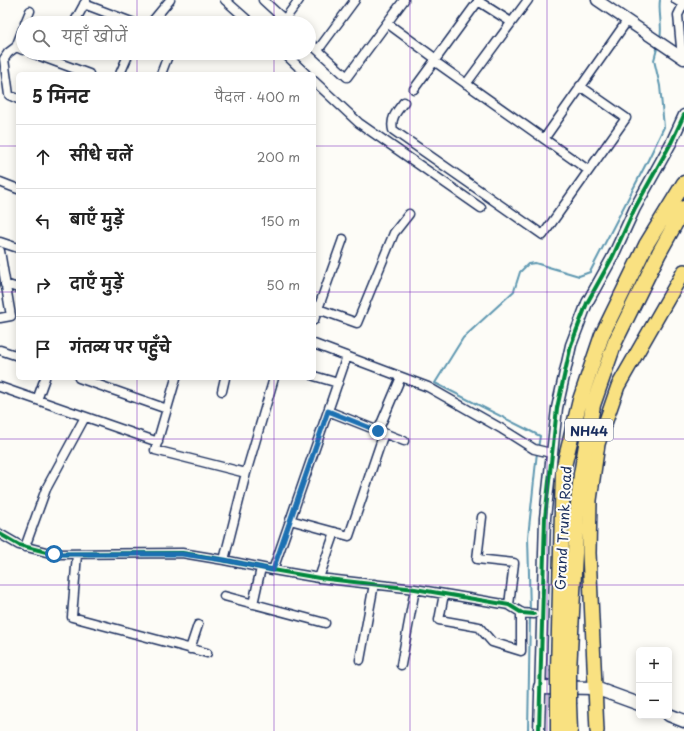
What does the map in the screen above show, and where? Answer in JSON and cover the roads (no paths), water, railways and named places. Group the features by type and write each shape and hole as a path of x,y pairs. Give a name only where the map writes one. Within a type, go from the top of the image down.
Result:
{"highway":[{"name":"Grand Trunk Road","path":"558,731 563,705 563,470 580,400 605,328 646,245 684,183"},
{"name":"Grand Trunk Road","path":"563,670 581,474 594,405 615,342 659,253 684,208"},
{"name":"Grand Trunk Road","path":"563,705 570,731"}],"main road":[{"path":"597,731 589,553 590,500 598,444 618,386 682,277"},
{"path":"540,687 595,688 636,703"},
{"path":"672,716 684,721"}],"street":[{"path":"157,16 170,0"},
{"path":"225,0 243,16"},
{"path":"263,0 279,16"},
{"path":"289,16 299,0"},
{"path":"355,0 318,50 347,77 404,0"},
{"path":"414,89 479,0 511,22"},
{"path":"466,84 528,0"},
{"path":"597,0 651,38 683,58"},
{"path":"78,16 85,2 118,16"},
{"path":"681,3 678,15 683,58"},
{"path":"28,16 30,11"},
{"path":"544,139 627,21"},
{"path":"387,24 466,84 588,170"},
{"path":"16,50 8,53 4,59 9,95 16,98"},
{"path":"52,60 84,72"},
{"path":"121,72 126,60"},
{"path":"162,72 166,60"},
{"path":"291,60 304,72"},
{"path":"316,83 360,123 481,208"},
{"path":"404,102 393,117 393,130 543,235 626,118 580,86"},
{"path":"539,731 547,453 571,345 587,303 612,258 635,208 671,143 684,115"},
{"path":"0,182 16,188"},
{"path":"318,309 358,323 394,233 409,214"},
{"path":"316,314 343,239"},
{"path":"0,242 16,247"},
{"path":"0,251 5,284 14,314 0,318"},
{"path":"5,284 16,287"},
{"path":"316,345 428,387 534,449 547,453"},
{"path":"0,350 16,355"},
{"path":"273,570 347,356"},
{"path":"316,377 338,383"},
{"path":"290,520 350,536 381,432 401,377"},
{"path":"37,400 44,380"},
{"path":"85,380 167,409"},
{"path":"175,380 155,450 246,473"},
{"path":"222,391 225,380"},
{"path":"224,560 246,473 273,380"},
{"path":"0,387 158,442"},
{"path":"328,411 404,441"},
{"path":"25,547 46,489 85,417"},
{"path":"482,517 477,559 514,563 509,605"},
{"path":"319,578 335,532"},
{"path":"0,534 19,545 54,554 182,554 224,560 319,578 415,589 509,605 522,612 534,614"},
{"path":"77,554 72,617 207,653"},
{"path":"253,604 261,568"},
{"path":"360,660 374,584"},
{"path":"401,665 415,589"},
{"path":"444,594 439,620 479,627 492,642 521,651 522,612"},
{"path":"224,596 325,623"},
{"path":"190,649 198,625"}],"waterway":[{"path":"660,0 660,38"},
{"path":"538,448 540,436 435,383 463,338 514,291 520,272 528,264 535,263 579,276 590,272 664,127 660,86 654,60 658,45"},
{"path":"530,611 528,537 537,452"},
{"path":"528,731 530,615"}]}
